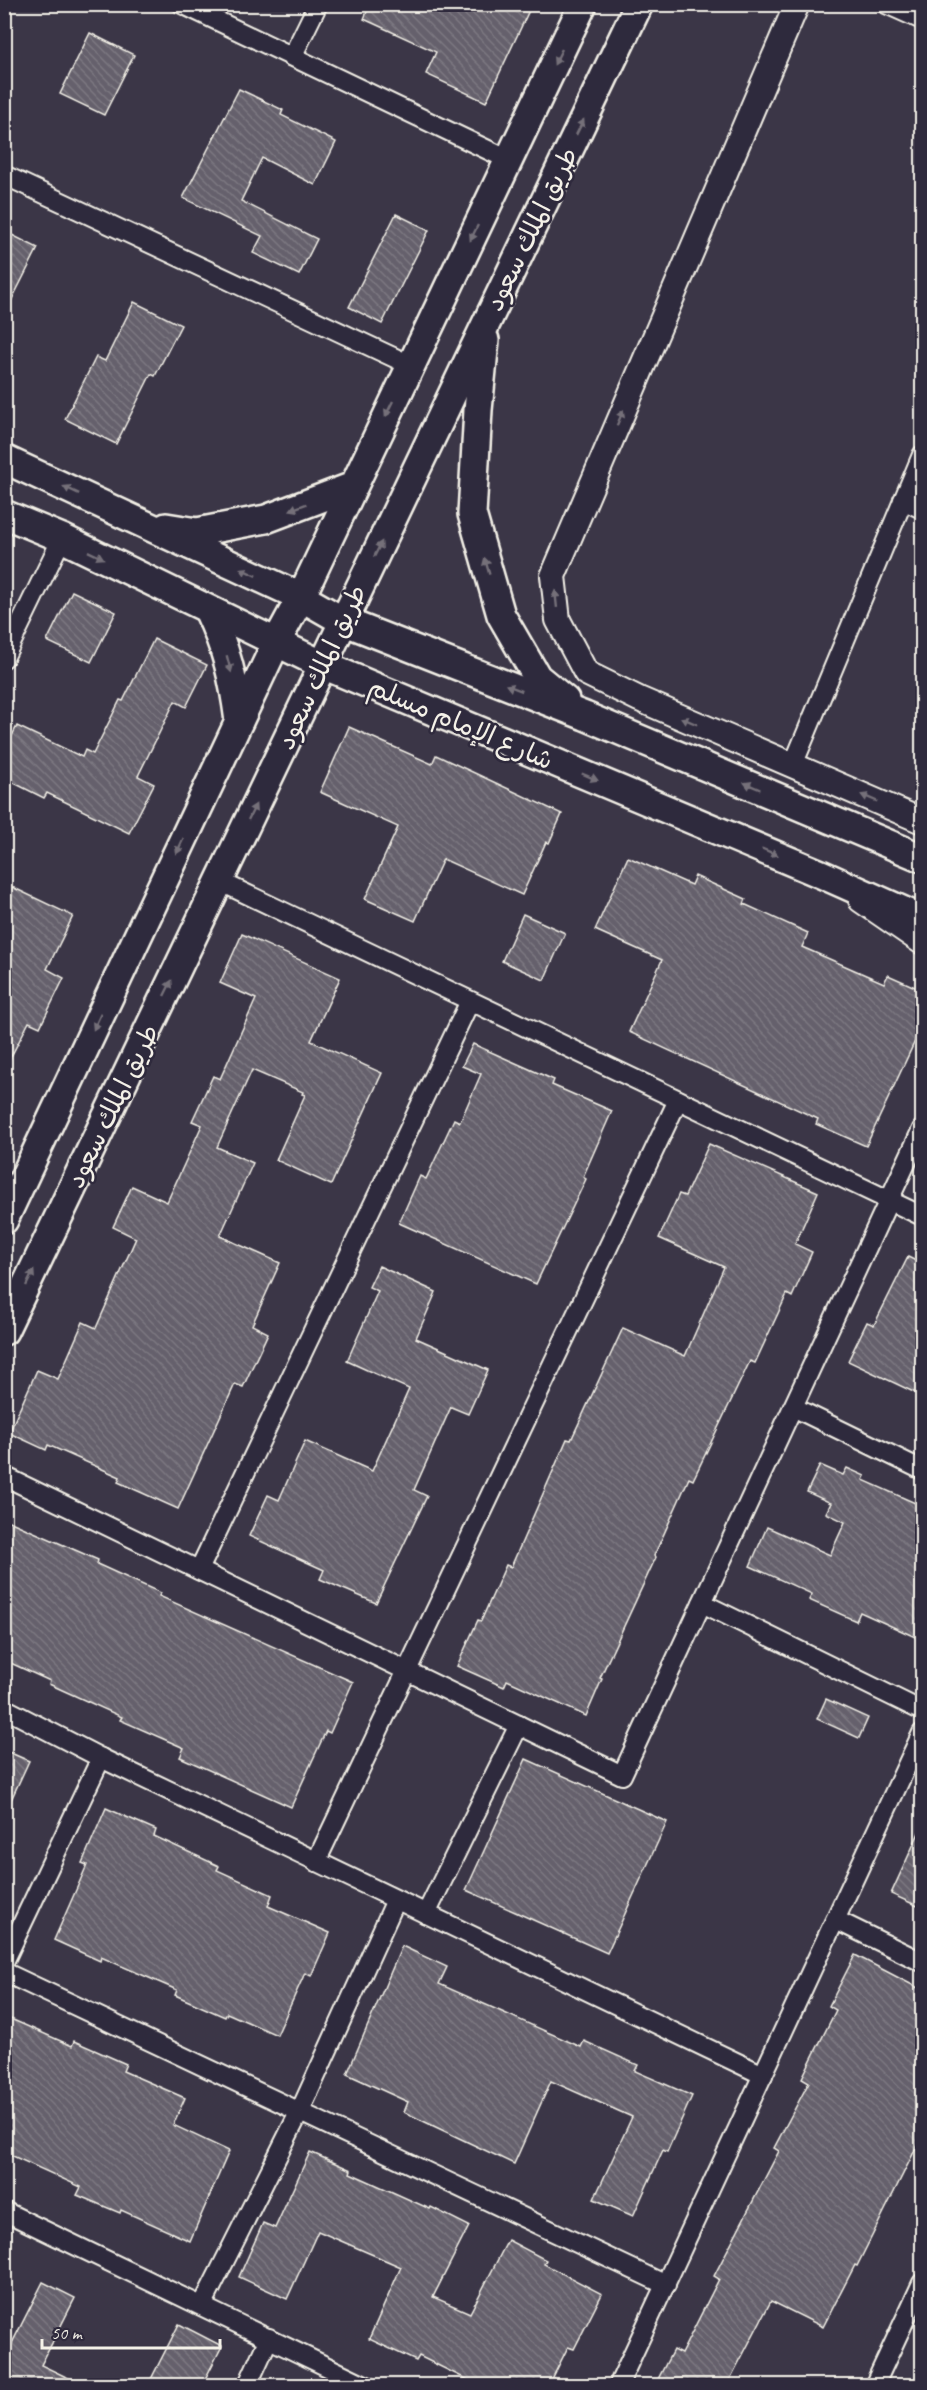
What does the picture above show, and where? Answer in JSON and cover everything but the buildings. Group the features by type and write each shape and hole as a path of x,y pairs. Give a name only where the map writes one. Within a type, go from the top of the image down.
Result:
{"main road":[{"name":"طريق الملك سعود","path":"4,1220 277,641 301,597 583,4"},
{"name":"طريق الملك سعود","path":"4,1331 639,4"},
{"path":"487,322 478,410 472,514 501,615 537,677 585,716"},
{"name":"شارع الإمام مسلم","path":"4,459 301,597 343,621 585,716 922,858"},
{"path":"145,524 197,532 266,519 353,486"},
{"name":"شارع الإمام مسلم","path":"4,514 62,538 323,665 821,874 922,919"},
{"path":"208,610 225,648 234,682 239,721"}],"street":[{"path":"182,4 509,160"},
{"path":"292,57 318,4"},
{"path":"797,4 553,576 558,620 586,673 639,699 922,821"},
{"path":"886,4 922,20"},
{"path":"4,175 410,365"},
{"path":"793,765 922,455"},
{"path":"903,500 922,509"},
{"path":"4,658 62,538"},
{"path":"821,874 922,942"},
{"path":"219,881 922,1216"},
{"path":"199,1570 470,1001"},
{"path":"316,1862 405,1670 678,1100"},
{"path":"4,1476 622,1775 922,1129"},
{"path":"793,1407 922,1470"},
{"path":"702,1603 922,1711"},
{"path":"4,1708 100,1758 763,2075"},
{"path":"426,1914 519,1725"},
{"path":"618,2385 922,1733"},
{"path":"4,1962 100,1758"},
{"path":"202,2306 300,2111 396,1900"},
{"path":"836,1920 922,1962"},
{"path":"4,1972 666,2285"},
{"path":"4,2211 367,2385"},
{"path":"874,2385 922,2283"},
{"path":"247,2385 269,2338"}]}
